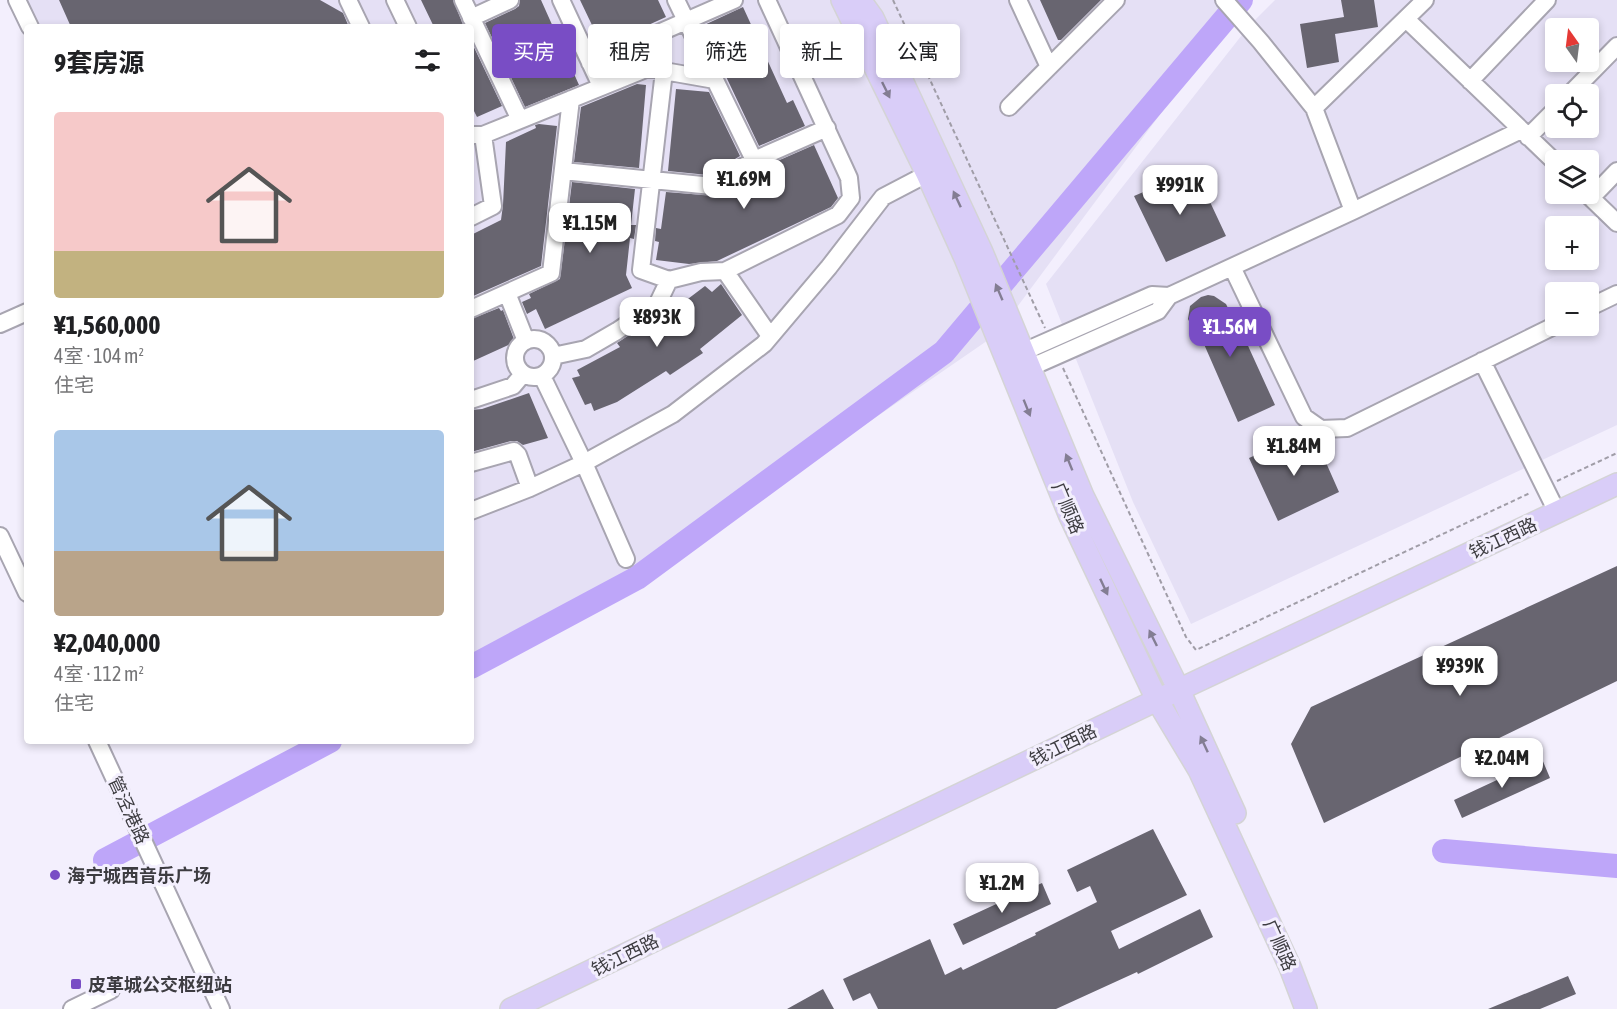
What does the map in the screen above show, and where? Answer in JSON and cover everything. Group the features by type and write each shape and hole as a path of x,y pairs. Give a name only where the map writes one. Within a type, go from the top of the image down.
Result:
{"main road":[{"name":"广顺路","path":"842,0 927,174 974,255"},
{"name":"广顺路","path":"860,0 873,18 1015,353 1179,690 1321,1009"},
{"name":"广顺路","path":"1015,353 1069,514 1157,700 1199,770 1290,967 1306,1009"},
{"name":"钱江西路","path":"511,1009 1157,700 1617,484"}],"street":[{"path":"17,0 29,24"},
{"path":"348,0 360,24"},
{"path":"395,0 407,24"},
{"path":"463,0 474,24"},
{"path":"471,18 510,0"},
{"path":"561,0 588,59"},
{"path":"676,0 754,160"},
{"path":"672,28 734,0"},
{"path":"663,78 641,270 669,280 701,272 725,271 838,215 851,198 849,178 767,0"},
{"path":"1018,0 1049,67"},
{"path":"1010,107 1116,0"},
{"path":"1224,0 1314,108 1353,211"},
{"path":"1314,108 1425,0"},
{"path":"1470,81 1546,0"},
{"path":"1406,19 1545,153"},
{"path":"474,24 520,120"},
{"path":"1580,84 1617,46"},
{"path":"672,72 715,80"},
{"path":"597,78 601,86"},
{"path":"474,216 493,206 477,135 622,78"},
{"path":"474,308 551,273 571,99"},
{"path":"1015,353 1054,348 1152,295 1169,296 1525,134 1545,118"},
{"path":"563,171 712,186 754,160 827,128"},
{"path":"1599,187 1617,171"},
{"path":"474,510 530,488 584,463 674,414 764,344 829,267 883,197 927,174"},
{"path":"1597,204 1617,223"},
{"path":"1232,267 1304,417 1321,429 1347,428 1545,330"},
{"path":"725,271 770,336"},
{"path":"553,356 586,349 617,331 658,303 669,280"},
{"path":"507,293 526,341"},
{"path":"1599,303 1617,294"},
{"path":"0,324 24,313"},
{"path":"538,339 548,345 553,356 550,368 542,376 523,374 515,363 515,356 520,345 526,341 538,339"},
{"path":"1482,361 1557,512"},
{"path":"474,399 513,386 523,374"},
{"path":"542,376 584,463 626,559"},
{"path":"474,462 514,451 519,455 530,488"},
{"path":"0,536 24,587"},
{"name":"管泾港路","path":"98,744 221,1009"},
{"path":"72,1009 111,990"}],"path":[{"path":"893,0 1186,637 1197,650 1617,453"}],"shaded area":[{"path":"22,0 1245,0 997,334 649,573 474,660 474,24 32,24"},
{"path":"1275,0 1617,0 1617,425 1191,624 1133,502 1046,284 1249,26"}],"building":[{"path":"59,0 320,0 343,13 348,24 70,24"},
{"path":"421,0 453,0 463,24 433,24"},
{"path":"520,0 541,0 552,24 492,24 492,38 485,23 519,6"},
{"path":"580,0 658,0 666,17 651,24 591,24"},
{"path":"1040,0 1101,0 1061,40 1058,40"},
{"path":"1341,0 1374,0 1378,27 1335,34 1339,62 1307,68 1300,24 1344,17"},
{"path":"743,7 751,24 706,24"},
{"path":"474,47 502,106 477,117 474,111"},
{"path":"768,62 787,103 793,100 805,126 759,146 727,78 768,78"},
{"path":"511,78 576,78 579,85 525,107"},
{"path":"637,84 646,85 639,168 574,162 581,107"},
{"path":"676,89 709,92 740,156 708,175 668,171"},
{"path":"535,125 557,126 541,266 474,296 474,234 501,220 506,142 536,128"},
{"path":"814,145 838,198 831,207 717,261 689,264 656,260 659,242 655,241 656,228 661,229 666,192 716,196 759,169"},
{"path":"1195,170 1226,236 1166,262 1134,196"},
{"path":"572,182 635,189 631,225 636,225 634,239 630,238 626,275 632,288 545,329 536,309 527,314 522,302 531,298 529,294 560,279"},
{"path":"721,284 742,315 700,349 703,353 670,375 666,371 617,402 594,411 591,403 585,405 572,378 580,376 577,370 620,347 617,343 669,309 672,311 705,286 712,292"},
{"path":"1208,295 1226,304 1231,328 1239,326 1275,405 1238,422 1200,335 1194,331 1188,319 1190,306 1201,297"},
{"path":"499,308 503,310 515,342 474,361 474,318"},
{"path":"529,393 548,438 523,445 517,441 511,441 474,451 474,410"},
{"path":"1289,440 1312,442 1320,449 1339,492 1278,521 1249,458"},
{"path":"1617,566 1617,681 1324,823 1291,744 1311,707"},
{"path":"1542,759 1550,778 1462,818 1454,800"},
{"path":"1153,829 1187,895 1111,931 1119,949 1200,909 1213,937 1138,974 1137,972 1056,1009 878,1009 870,993 853,1001 843,979 930,939 945,975 961,967 963,970 1036,935 1035,933 1097,902 1090,886 1077,892 1067,870"},
{"path":"1042,883 1051,904 963,945 953,924"},
{"path":"1568,976 1576,994 1540,1009 1488,1009"},
{"path":"823,989 834,1009 787,1009"}],"waterway":[{"path":"474,665 637,578 944,352 1241,0"},
{"path":"105,860 324,744"},
{"path":"1444,851 1617,866"}],"place":[{"name":"海宁城西音乐广场","path":"55,875"},
{"name":"皮革城公交枢纽站","path":"76,984"}]}
